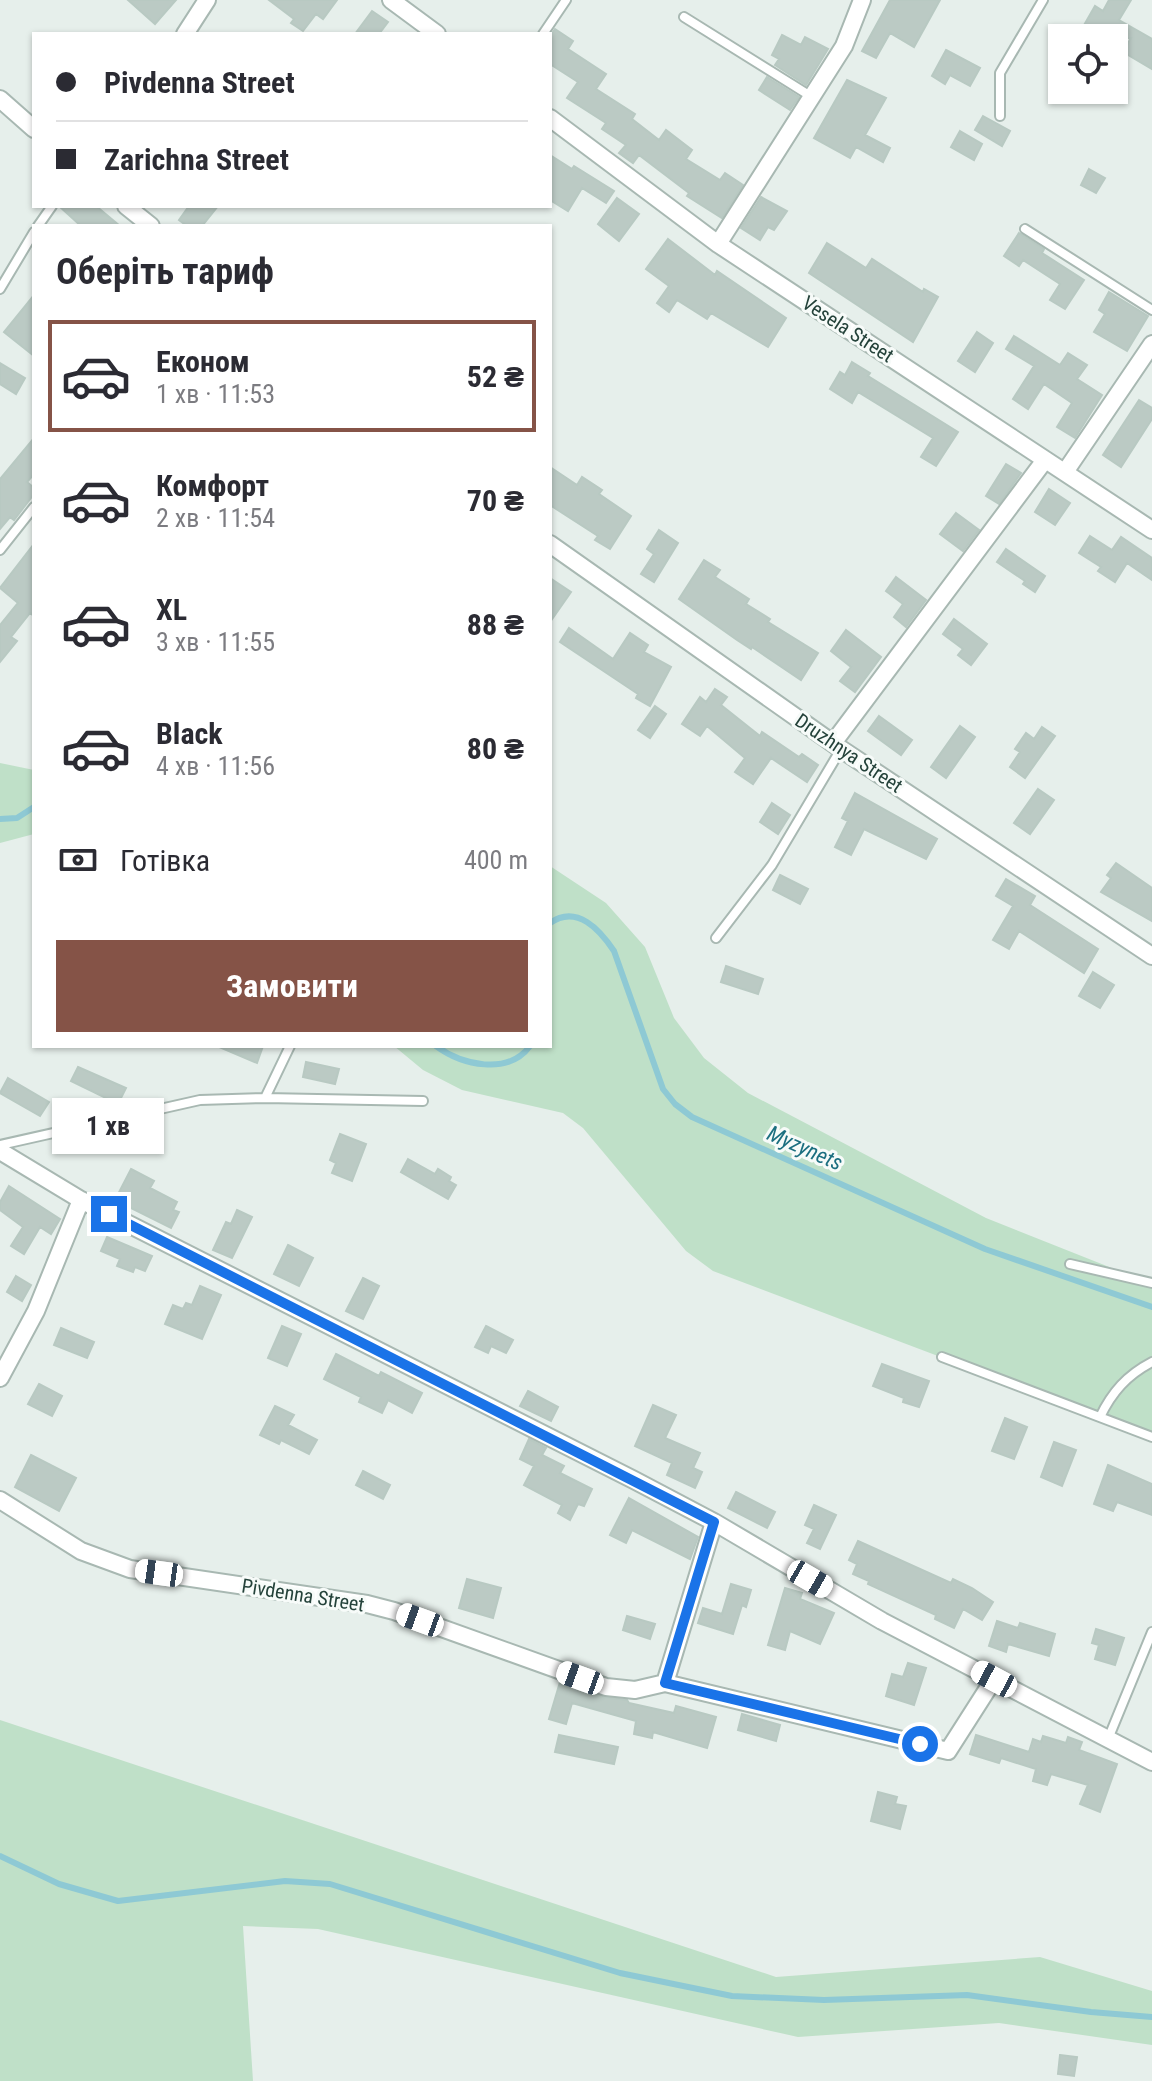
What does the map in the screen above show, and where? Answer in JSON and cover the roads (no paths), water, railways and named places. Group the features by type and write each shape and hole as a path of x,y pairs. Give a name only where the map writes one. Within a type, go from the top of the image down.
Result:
{"street":[{"path":"186,32 207,0"},
{"path":"391,0 434,32"},
{"path":"718,244 844,46 862,0"},
{"path":"0,99 32,127"},
{"name":"Vesela Street","path":"552,120 718,244 1152,530"},
{"path":"128,208 148,224"},
{"path":"1065,472 1152,344"},
{"path":"837,746 1045,460"},
{"name":"Druzhnya Street","path":"552,545 837,746 1152,956"},
{"path":"0,1151 81,1200 714,1522 882,1621 1152,1762"},
{"path":"0,1378 36,1311 81,1200"},
{"name":"Pivdenna Street","path":"0,1500 81,1551 130,1569 367,1604 606,1687 635,1690 665,1683 948,1751 994,1679"},
{"path":"665,1683 714,1522"}],"lane":[{"path":"544,32 566,0"},
{"path":"1000,116 1000,73 1043,0"},
{"path":"684,17 812,97"},
{"path":"1025,229 1152,310"},
{"path":"0,289 32,235"},
{"path":"0,550 32,510"},
{"path":"716,938 772,865 837,746"},
{"path":"265,1098 289,1048"},
{"path":"0,1145 200,1100 423,1101"},
{"path":"1070,1264 1152,1283"},
{"path":"942,1357 1152,1437"},
{"path":"1100,1417 1110,1396 1124,1380 1152,1362"},
{"path":"1108,1739 1152,1632"}],"waterway":[{"name":"Myzynets","path":"0,819 17,818 32,808"},
{"name":"Myzynets","path":"552,922 569,916 587,922 614,951 663,1089 675,1104 692,1117 985,1249 1152,1307"},
{"name":"Myzynets","path":"439,1048 459,1058 484,1064 510,1061 528,1048"},
{"path":"0,1856 59,1884 118,1901 285,1881 330,1884 620,1973 732,1996 824,2000 967,1995 1152,2017"}]}
